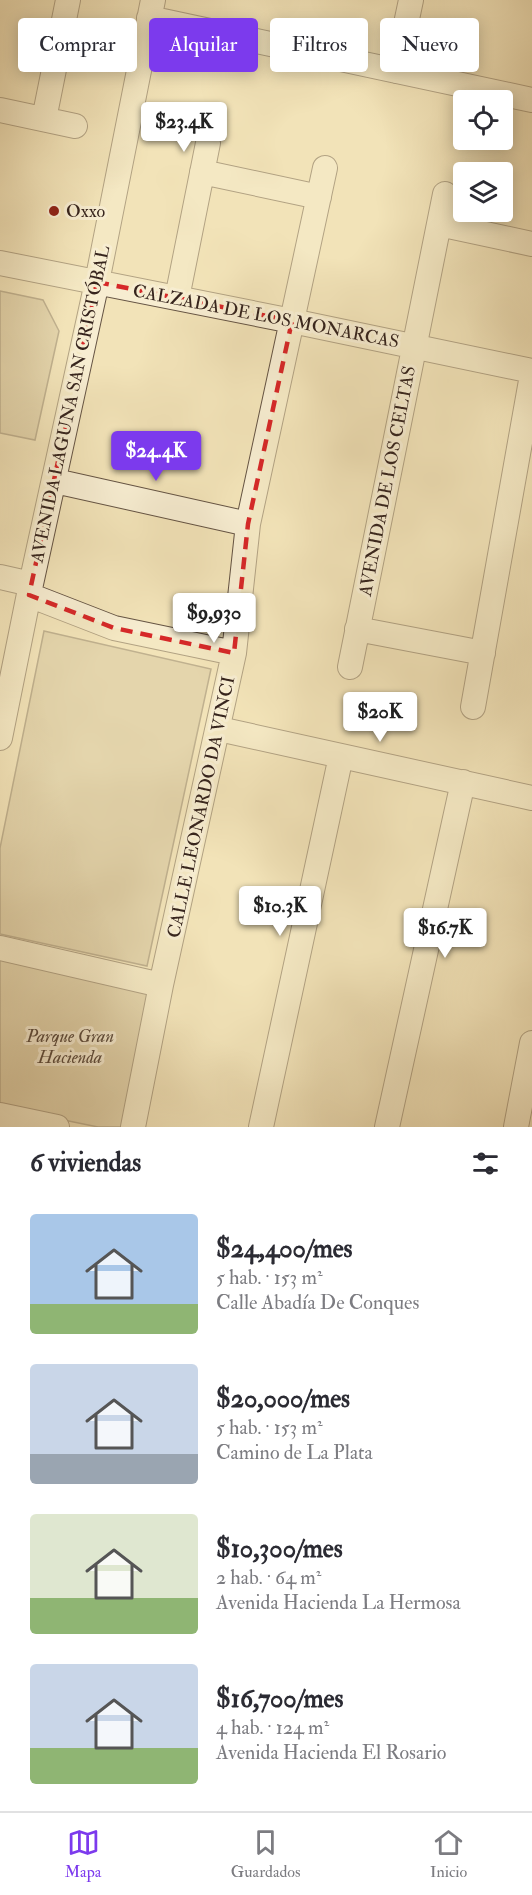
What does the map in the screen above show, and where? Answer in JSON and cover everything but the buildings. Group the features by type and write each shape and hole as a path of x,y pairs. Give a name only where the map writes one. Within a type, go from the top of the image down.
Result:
{"street":[{"path":"44,119 68,0"},
{"path":"407,18 411,0"},
{"path":"151,9 380,67"},
{"name":"AVENIDA LAGUNA SAN CRISTÓBAL","path":"0,738 30,589 98,282 151,9"},
{"path":"401,72 532,100"},
{"path":"0,110 75,126"},
{"path":"177,298 208,143"},
{"name":"CALLE LEONARDO DA VINCI","path":"133,1127 161,985 219,729 234,653 248,524 325,168"},
{"path":"202,172 319,196"},
{"name":"AVENIDA DE LOS CELTAS","path":"350,667 445,194"},
{"path":"439,224 532,244"},
{"name":"CALZADA DE LOS MONARCAS","path":"0,263 415,346 532,373"},
{"path":"473,707 532,373"},
{"path":"55,481 248,524"},
{"path":"0,577 114,628 234,653"},
{"path":"357,629 483,652"},
{"path":"219,729 532,798"},
{"path":"261,1127 341,756"},
{"path":"387,1127 463,783"},
{"path":"0,948 161,985"},
{"path":"516,1127 532,1043"},
{"path":"11,1121 57,1127"}],"highlighted area":[{"path":"97,282 292,321 248,524 234,653 114,628 29,595"}],"green space":[{"path":"0,291 43,300 59,331 35,440 0,433"},
{"path":"44,631 211,669 147,966 0,934 0,848"},
{"name":"Parque Gran Hacienda","path":"0,956 152,988 127,1127 98,1127 0,1107"}],"place":[{"name":"Oxxo","path":"54,211"}]}
